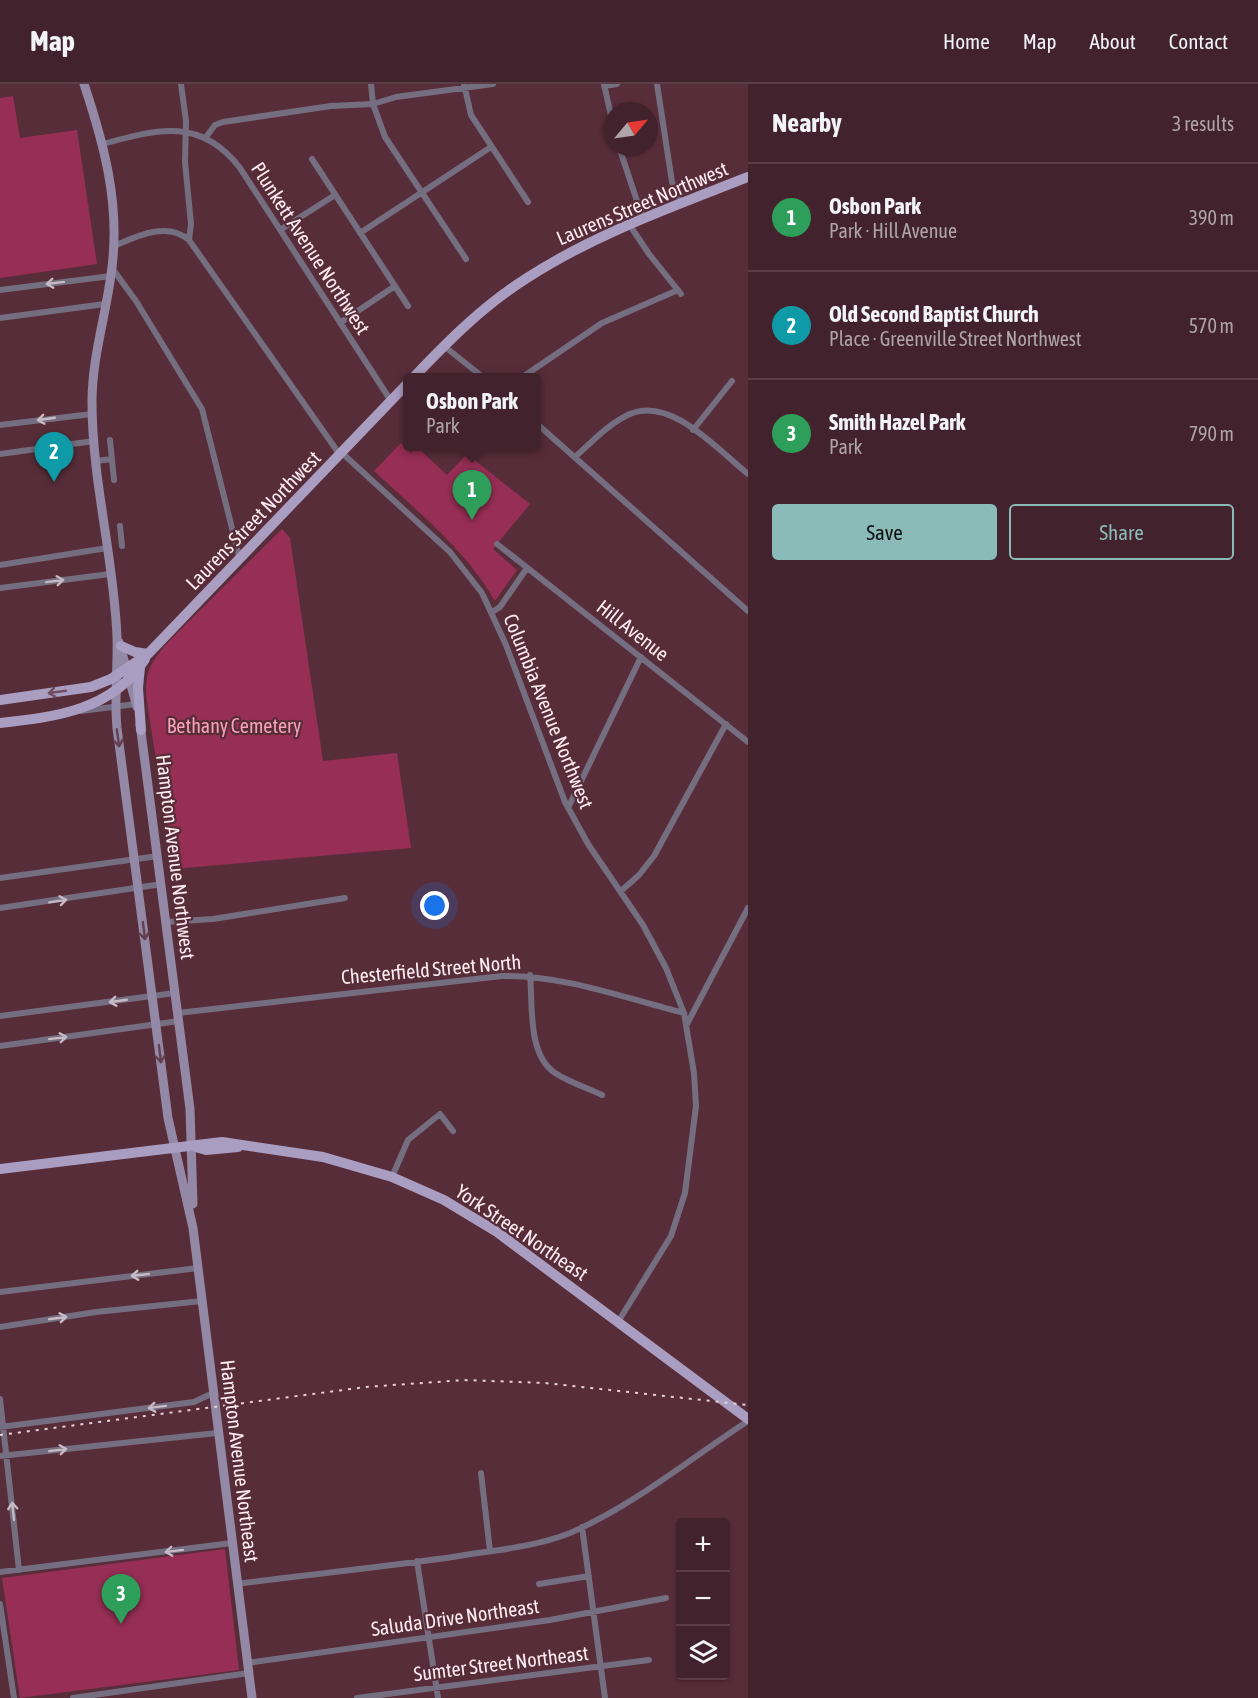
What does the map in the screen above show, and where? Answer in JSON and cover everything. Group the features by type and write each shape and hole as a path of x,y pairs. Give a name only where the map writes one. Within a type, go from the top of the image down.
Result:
{"main road":[{"name":"Laurens Street Northwest","path":"418,373 466,325 525,279 583,245 748,177"},
{"name":"Laurens Street Northwest","path":"0,700 95,686 115,677 148,654 240,561 403,389"},
{"path":"119,642 135,652 148,654"},
{"name":"Laurens Street Northwest","path":"0,723 71,712 98,702 115,693 128,681 148,654"},
{"path":"140,667 138,687 141,730"},
{"path":"95,686 100,695 98,702"},
{"name":"York Street Northeast","path":"0,1169 174,1147 192,1146 206,1150 243,1146 349,1163 392,1177 444,1200 479,1220 748,1420"}],"street":[{"name":"Hampton Avenue Northwest","path":"84,84 103,144 112,191 114,246 94,367 92,414 96,461 119,642 141,730 179,1017"},
{"path":"181,84 187,131 185,162 191,224 189,240"},
{"path":"371,84 373,104 385,137 466,259"},
{"path":"206,137 215,126 223,122 331,106 373,104 396,97 493,84"},
{"path":"608,102 604,85 618,84"},
{"path":"657,84 672,182 681,203"},
{"path":"465,86 471,115 528,202"},
{"path":"103,144 160,132 187,131"},
{"name":"Plunkett Avenue Northwest","path":"187,131 206,137 233,160 391,401"},
{"path":"360,233 491,147"},
{"path":"622,156 643,219"},
{"path":"312,159 408,306"},
{"path":"280,230 335,195"},
{"path":"528,373 602,322 679,292 637,239 630,224"},
{"path":"114,246 164,230 180,233 189,240"},
{"name":"Columbia Avenue Northwest","path":"189,240 341,454 450,552 477,586 492,612 568,808 588,844 656,946 684,1013 696,1106 694,1138 684,1199 671,1236 618,1322"},
{"path":"0,290 111,272 136,301 202,409 240,561"},
{"path":"340,323 395,286"},
{"path":"0,318 105,304"},
{"path":"444,346 478,373"},
{"path":"693,430 732,381"},
{"path":"575,457 614,423 643,410 668,413 748,474"},
{"path":"0,425 92,414"},
{"path":"541,427 748,611"},
{"path":"110,440 114,480"},
{"path":"0,454 94,441"},
{"path":"96,461 112,459"},
{"path":"120,526 122,546"},
{"path":"0,565 106,544 121,538"},
{"name":"Hill Avenue","path":"497,544 748,742"},
{"path":"492,612 500,607 527,568"},
{"path":"0,588 110,574"},
{"name":"Hampton Avenue Northwest","path":"119,642 115,677 115,708 152,996"},
{"path":"568,808 640,657"},
{"name":"Laurens Street Northwest","path":"71,712 136,704"},
{"path":"621,891 639,875 654,856 726,724"},
{"path":"0,878 158,856"},
{"path":"0,908 162,884"},
{"path":"166,922 213,919 345,898"},
{"path":"687,1025 748,908"},
{"path":"530,975 537,1047 542,1059 556,1073 602,1095"},
{"name":"Chesterfield Street North","path":"0,1046 156,1025 179,1017 502,976 530,975 562,981 684,1013"},
{"path":"0,1016 176,993"},
{"name":"Hampton Avenue Northeast","path":"152,996 168,1118 193,1228 252,1698"},
{"name":"Hampton Avenue Northeast","path":"179,1017 192,1146 193,1228"},
{"path":"392,1177 408,1140 440,1114 453,1131"},
{"path":"0,1292 198,1268"},
{"path":"0,1327 96,1312 202,1300"},
{"path":"2,1427 194,1402 213,1393"},
{"path":"0,1399 4,1456 19,1570"},
{"path":"237,1584 431,1560 540,1543 582,1527 748,1420"},
{"path":"4,1456 217,1433"},
{"path":"481,1473 490,1551"},
{"path":"582,1527 605,1698"},
{"path":"0,1572 232,1544"},
{"path":"417,1561 438,1698"},
{"path":"540,1584 589,1576"},
{"name":"Saluda Drive Northeast","path":"247,1663 594,1613 666,1598"},
{"path":"0,1604 14,1698"},
{"name":"Sumter Street Northeast","path":"357,1698 649,1660"},
{"path":"73,1698 249,1673"},
{"path":"247,1698 252,1698"}],"green space":[{"path":"13,96 20,138 77,130 97,264 0,278 0,98"},
{"path":"401,443 403,451 411,453 421,451 447,475 467,454 530,504 493,549 517,570 495,601 483,582 455,548 424,516 374,471"},
{"name":"Bethany Cemetery","path":"282,529 290,538 323,761 397,753 411,848 173,869 147,702 146,682 150,667 171,639"},
{"path":"225,1549 239,1670 20,1698 2,1578"}],"railway":[{"path":"0,1435 366,1387 464,1380 545,1383 748,1405"}],"place":[{"name":"Old Second Baptist Church","path":"54,482"},
{"name":"Osbon Park","path":"472,520"},
{"name":"Smith Hazel Park","path":"121,1624"}]}
